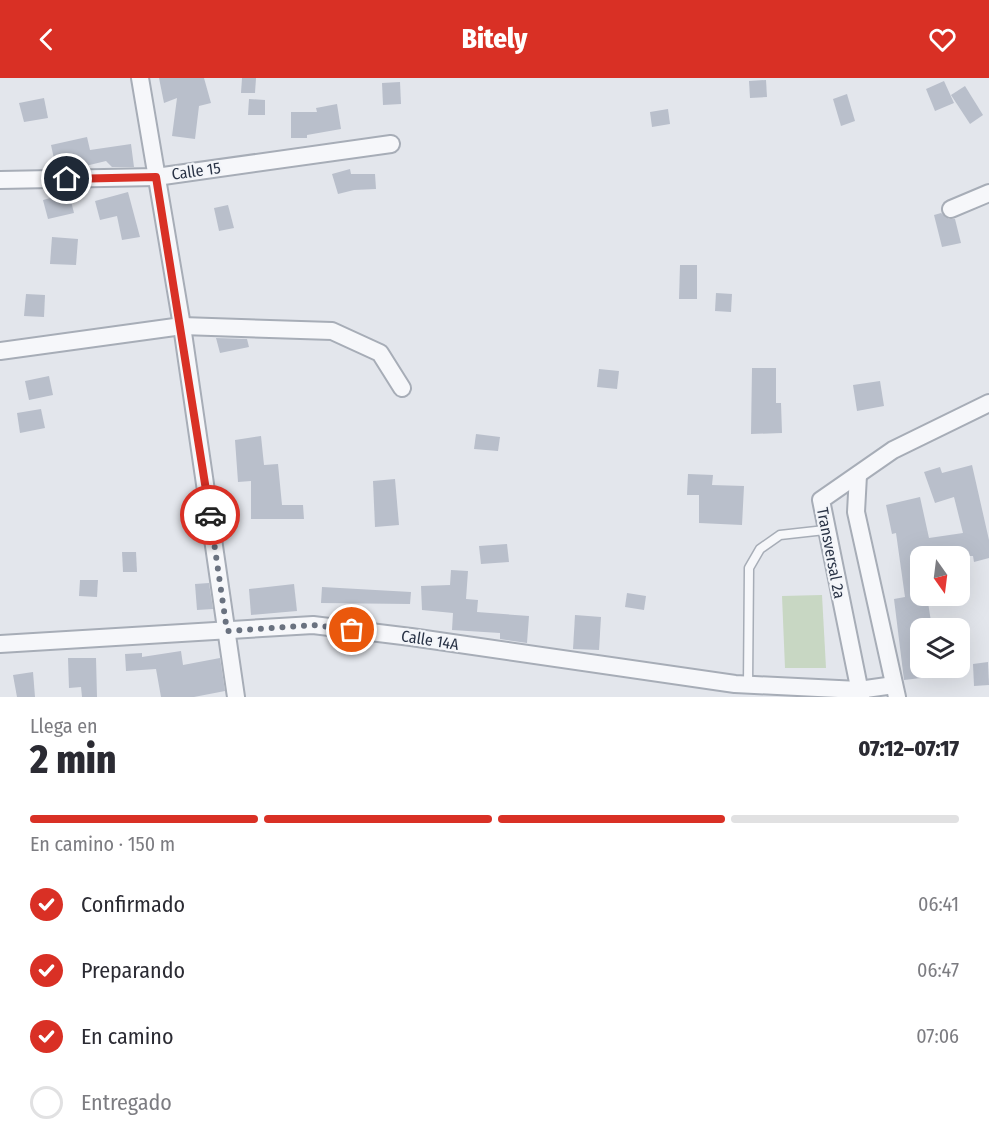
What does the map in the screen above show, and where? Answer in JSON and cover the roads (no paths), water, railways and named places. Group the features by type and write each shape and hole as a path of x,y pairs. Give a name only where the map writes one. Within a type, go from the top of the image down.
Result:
{"street":[{"path":"140,78 182,327 236,697"},
{"name":"Calle 15","path":"0,180 156,177 392,144"},
{"path":"951,209 989,193"},
{"path":"0,351 182,327 332,331 380,353 402,388"},
{"name":"Transversal 2a","path":"860,694 825,530 821,500 893,450 989,403"},
{"path":"858,475 856,512 895,691"},
{"name":"Calle 14A","path":"0,644 313,625 411,637 739,689 860,694 895,691"}],"lane":[{"path":"739,689 749,568 760,549 780,535 825,530"}]}
